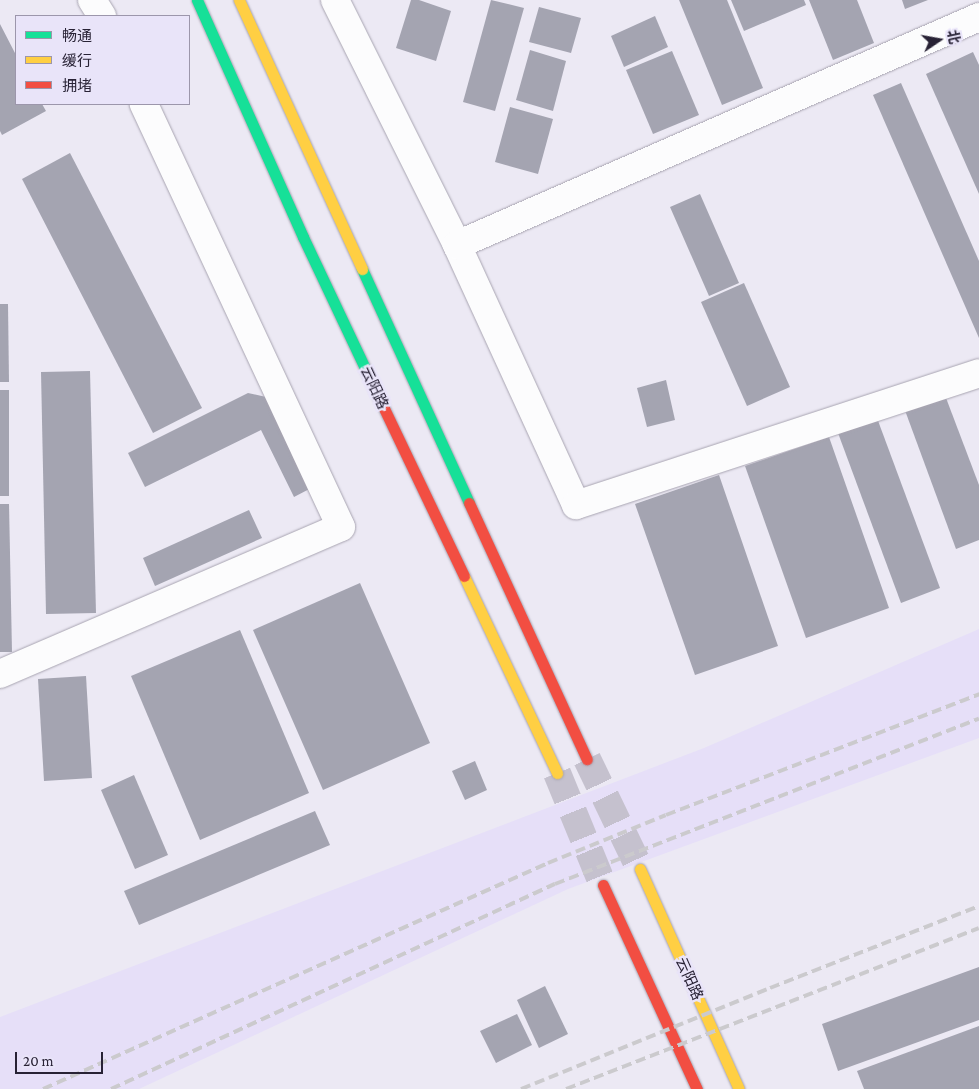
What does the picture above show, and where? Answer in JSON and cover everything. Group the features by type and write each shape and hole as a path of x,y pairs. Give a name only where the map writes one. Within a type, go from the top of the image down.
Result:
{"street":[{"path":"92,0 101,15"},
{"name":"云阳路","path":"197,0 303,237 557,774"},
{"path":"239,0 587,759"},
{"path":"335,0 457,245 576,505 979,373"},
{"path":"457,245 979,17"},
{"path":"0,674 342,527 144,105"},
{"name":"云阳路","path":"640,869 739,1089"},
{"path":"604,886 697,1089"}],"shaded area":[{"path":"979,629 979,738 568,889 139,1089 0,1089 0,1017 704,748"}],"building":[{"path":"411,0 419,0 451,11 436,61 396,48"},
{"path":"491,0 524,8 495,111 463,102"},
{"path":"679,0 727,0 763,88 722,105"},
{"path":"731,0 804,0 806,5 744,31"},
{"path":"809,0 857,0 874,43 833,60"},
{"path":"902,0 928,0 905,9"},
{"path":"539,7 581,18 571,53 529,42"},
{"path":"655,16 668,47 624,67 611,36"},
{"path":"0,24 15,53 15,105 43,105 46,111 2,135 0,131"},
{"path":"530,50 566,61 553,111 516,100"},
{"path":"672,51 699,115 653,134 626,70"},
{"path":"973,52 979,65 979,194 926,74"},
{"path":"901,83 979,261 979,338 873,95"},
{"path":"510,107 553,119 538,174 495,162"},
{"path":"70,153 202,408 153,433 22,179"},
{"path":"700,194 739,283 709,296 670,207"},
{"path":"744,283 790,387 747,406 701,302"},
{"path":"0,304 8,304 9,382 0,382"},
{"path":"90,371 96,613 46,614 41,372"},
{"path":"666,380 675,420 647,427 637,388"},
{"path":"0,390 9,390 9,496 0,496"},
{"path":"943,390 979,485 979,540 956,549 903,405"},
{"path":"248,393 275,399 317,485 294,497 261,430 145,487 128,453"},
{"path":"877,418 940,588 901,603 838,433"},
{"path":"829,437 889,608 806,638 745,466"},
{"path":"719,475 778,646 695,675 635,504"},
{"path":"0,504 9,504 12,652 0,652"},
{"path":"249,510 262,538 155,586 143,558"},
{"path":"360,583 430,743 323,790 253,630"},
{"path":"240,630 309,793 200,840 131,676"},
{"path":"86,676 92,778 44,781 38,679"},
{"path":"475,761 487,790 465,800 452,771"},
{"path":"134,775 168,855 135,869 101,790"},
{"path":"315,811 330,845 139,925 124,891"},
{"path":"979,967 979,1020 838,1071 822,1024"},
{"path":"545,986 568,1034 539,1048 517,1000"},
{"path":"517,1014 532,1045 496,1063 480,1031"},
{"path":"979,1026 979,1089 864,1089 857,1071"}],"tunnel":[{"path":"587,759 640,869"},
{"path":"557,773 603,885"}],"railway":[{"path":"43,1089 548,863 666,815 979,694"},
{"path":"111,1089 555,884 979,719"},
{"path":"521,1089 979,906"},
{"path":"566,1089 979,928"}],"traffic: fast":[{"path":"197,0 303,237 371,381"},
{"path":"362,269 469,503"}],"traffic: slow":[{"path":"239,0 362,269"},
{"path":"464,576 557,773"},
{"path":"640,869 739,1089"}],"traffic: jam":[{"path":"371,381 464,576"},
{"path":"469,503 587,759"},
{"path":"603,885 697,1089"}]}
